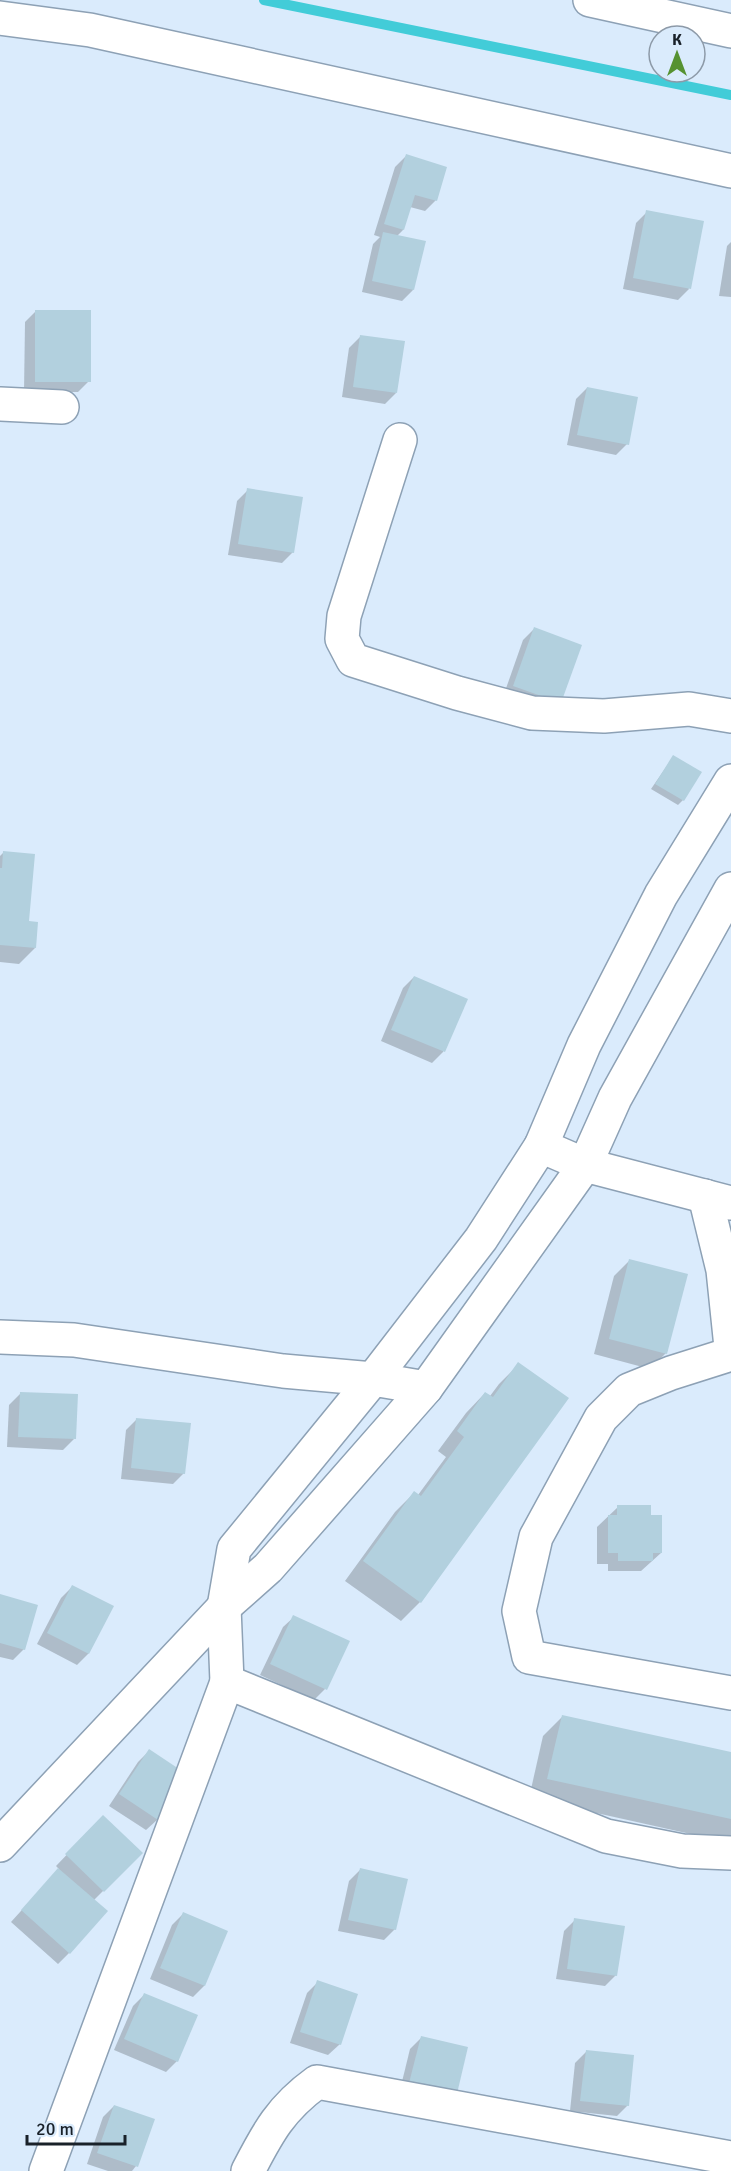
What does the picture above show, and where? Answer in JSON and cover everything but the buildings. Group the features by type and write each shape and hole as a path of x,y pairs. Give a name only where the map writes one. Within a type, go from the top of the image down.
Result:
{"street":[{"path":"590,0 730,24"},
{"path":"0,18 90,30 731,171"},
{"path":"0,404 62,407"},
{"path":"400,440 344,616 342,639 353,660 457,693 532,713 604,716 689,710 731,716"},
{"path":"46,2171 227,1682 224,1606 234,1549 373,1379 481,1239 541,1146 584,1045 661,895 731,781"},
{"path":"0,1845 224,1606 268,1568 426,1388 585,1165 615,1098 731,889"},
{"path":"541,1146 585,1165 718,1200 731,1347"},
{"path":"0,1337 74,1340 283,1371 373,1379 426,1388"},
{"path":"731,1354 671,1373 629,1390 601,1418 536,1537 519,1611 529,1657 731,1693"},
{"path":"227,1682 606,1836 682,1851 731,1854"},
{"path":"248,2171 270,2129 296,2097 317,2082 731,2158"}],"waterway":[{"path":"264,0 731,95"}]}
